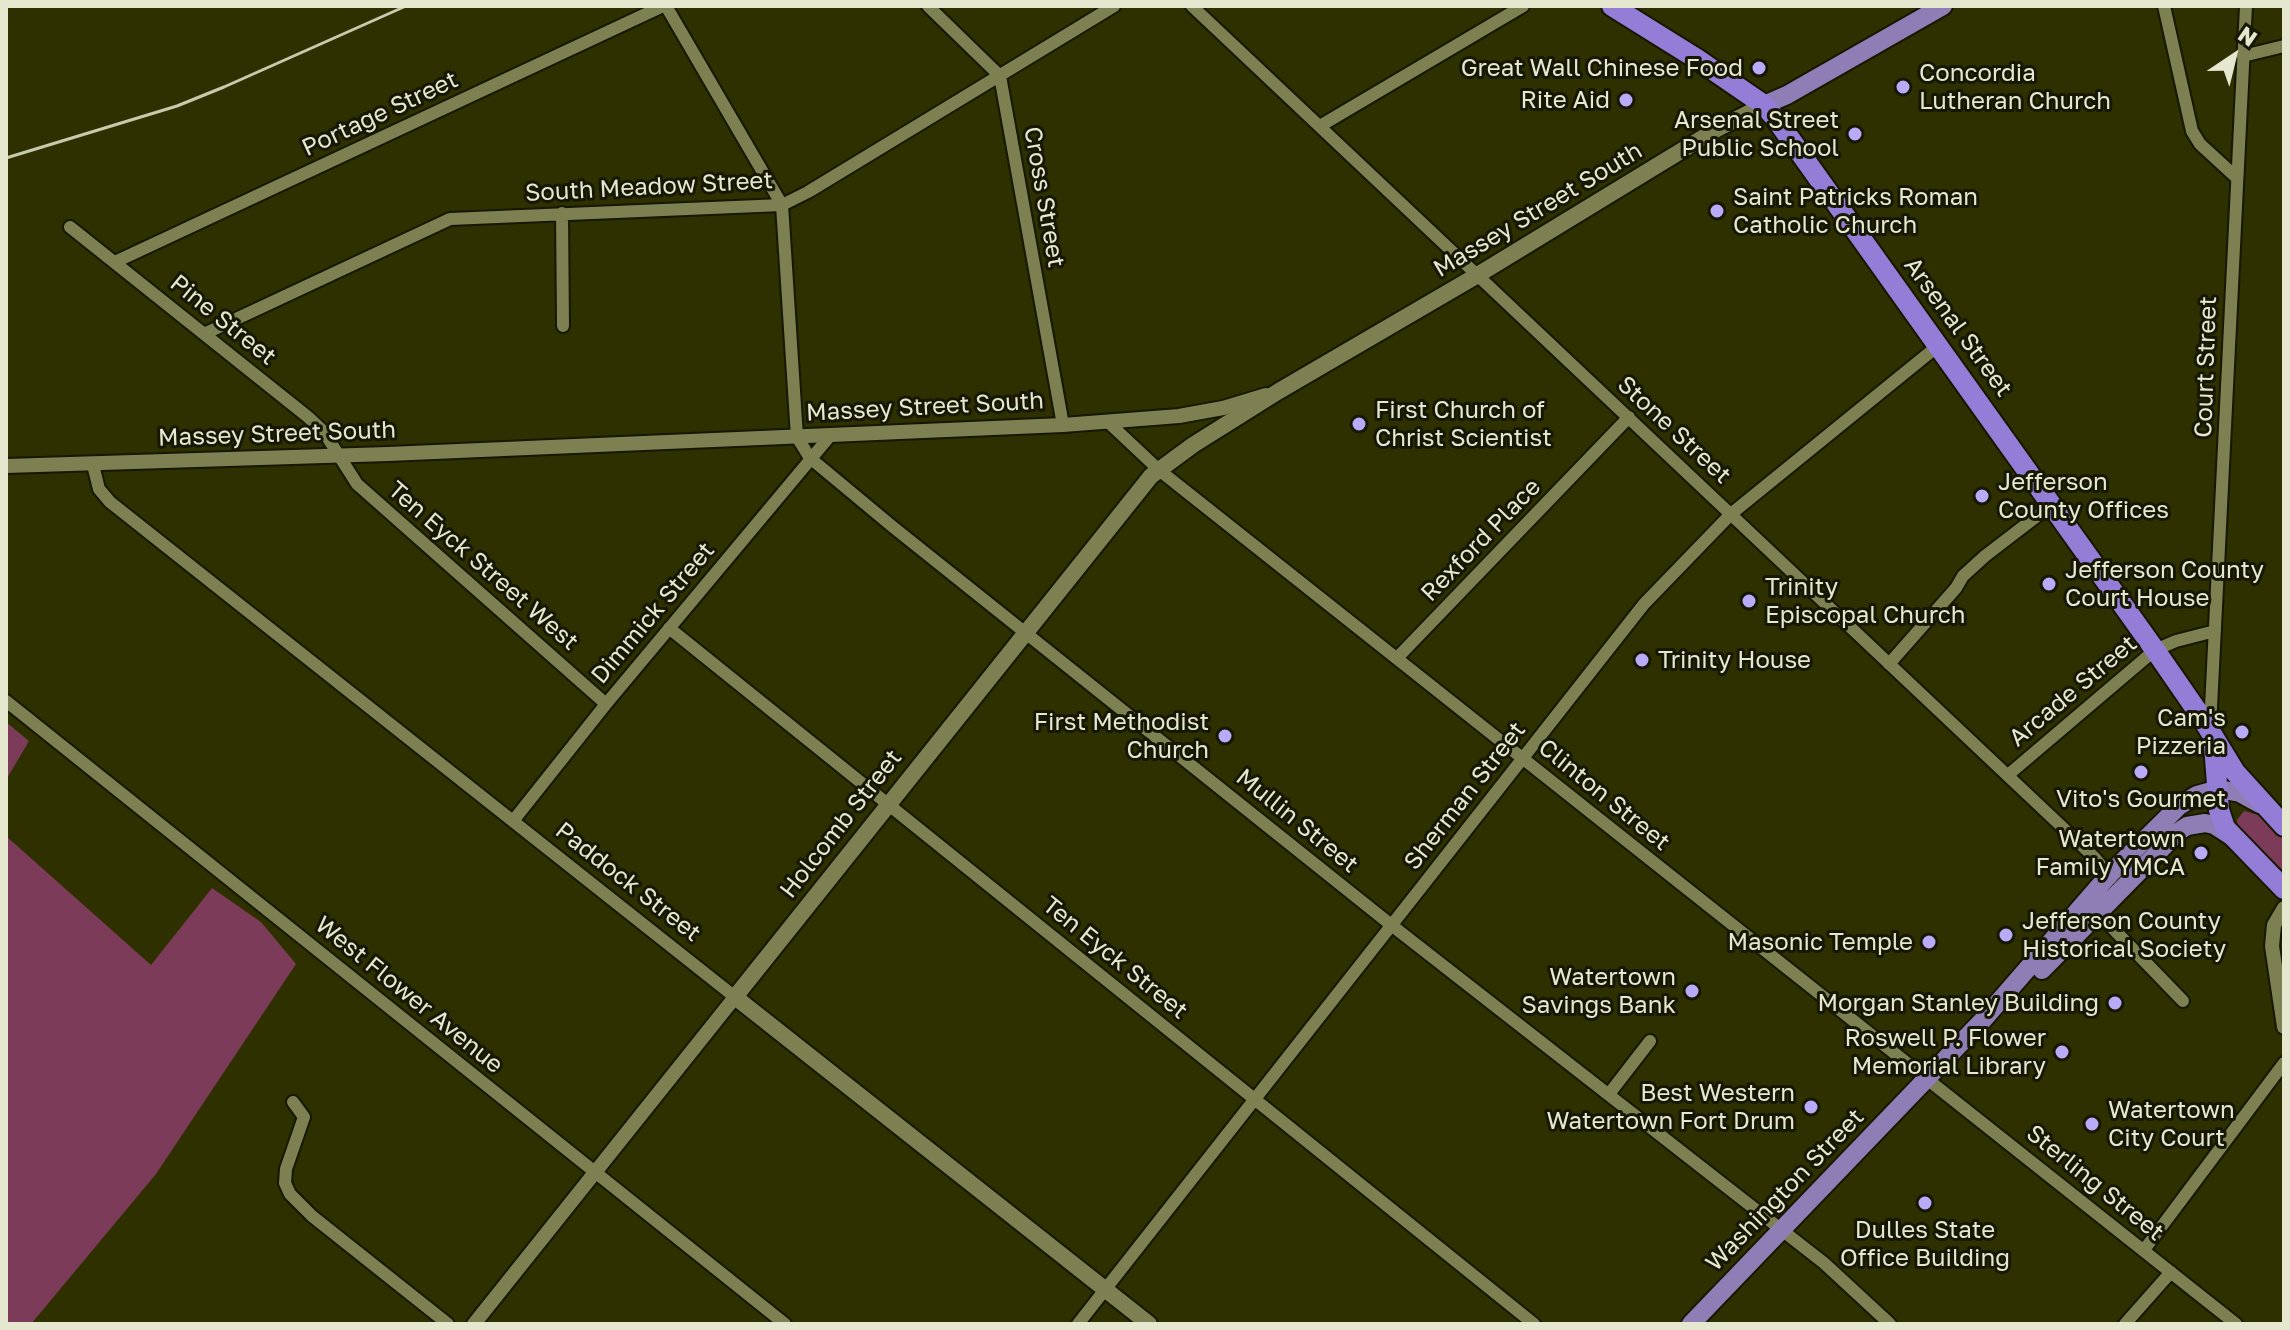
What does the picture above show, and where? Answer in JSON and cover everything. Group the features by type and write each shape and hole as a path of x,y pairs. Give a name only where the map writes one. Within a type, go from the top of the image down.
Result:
{"highway":[{"name":"Arsenal Street","path":"1612,6 1764,105 2050,501 2210,730 2235,772 2278,818"},
{"path":"2210,730 2214,807 2231,836 2284,889"},
{"path":"2231,836 2226,823 2235,805 2248,802 2278,818"}],"main road":[{"path":"1764,105 1943,6"},
{"name":"Massey Street South","path":"1279,391 1476,276 1717,129 1764,105"},
{"name":"Holcomb Street","path":"735,997 1151,476 1193,445 1279,391"},
{"path":"2214,807 2240,793 2278,818"},
{"name":"Washington Street","path":"1691,1324 1780,1229 2115,883 2179,806 2197,795 2214,807 2115,883 2098,913 2025,987 1982,1021"},
{"name":"Paddock Street","path":"735,997 1149,1324"}],"street":[{"path":"664,6 782,205 797,437"},
{"name":"Portage Street","path":"115,262 664,6"},
{"path":"928,6 1000,76"},
{"name":"South Meadow Street","path":"204,334 450,219 782,205 1114,6"},
{"name":"Stone Street","path":"1192,6 2008,775 2095,858 2115,883"},
{"path":"1320,126 1523,6"},
{"path":"2164,6 2192,131 2200,144 2237,178"},
{"name":"Court Street","path":"2210,730 2246,6"},
{"path":"2243,56 2284,46"},
{"name":"Cross Street","path":"1000,76 1063,425"},
{"path":"562,213 563,326"},
{"name":"Pine Street","path":"70,227 308,417 324,432 340,456"},
{"name":"Sherman Street","path":"1078,1324 1644,604 1731,514 1939,345"},
{"name":"Massey Street South","path":"6,466 340,456 1063,425 1208,410 1279,391"},
{"name":"Rexford Place","path":"1397,658 1629,417"},
{"name":"Clinton Street","path":"1108,422 1159,470 1926,1079"},
{"name":"Dimmick Street","path":"513,821 606,704 830,436"},
{"name":"Mullin Street","path":"797,437 810,458 1024,632 1390,924 1824,1263 1890,1324"},
{"name":"Ten Eyck Street West","path":"340,456 357,484 606,704"},
{"name":"Paddock Street","path":"93,465 99,489 110,502 735,997"},
{"path":"1889,664 1963,576 2041,513 2050,501"},
{"name":"Ten Eyck Street","path":"669,628 1534,1324"},
{"name":"Arcade Street","path":"2008,775 2155,650 2215,631"},
{"name":"West Flower Avenue","path":"6,701 785,1324"},
{"path":"2284,908 2274,925 2272,946 2284,1027"},
{"path":"2098,913 2183,1001"},
{"name":"Holcomb Street","path":"474,1324 735,997"},
{"path":"1609,1094 1650,1041"},
{"path":"2144,1250 2284,1063"},
{"name":"Sterling Street","path":"1926,1079 2236,1324"},
{"path":"293,1102 304,1117 286,1169 285,1183 290,1194 312,1216 448,1324"},
{"path":"2125,1324 2171,1272"}],"shaded area":[{"path":"6,722 29,741 6,780"},
{"path":"2244,811 2259,815 2284,838 2284,877 2238,828 2237,820"},
{"path":"6,836 151,965 212,888 261,922 296,964 156,1174 31,1324 6,1324"}],"railway":[{"path":"6,158 177,106 406,6"}],"place":[{"name":"Great Wall Chinese Food","path":"1759,68"},
{"name":"Concordia Lutheran Church","path":"1903,87"},
{"name":"Rite Aid","path":"1626,100"},
{"name":"Arsenal Street Public School","path":"1855,134"},
{"name":"Saint Patricks Roman Catholic Church","path":"1717,211"},
{"name":"First Church of Christ Scientist","path":"1359,424"},
{"name":"Jefferson County Offices","path":"1982,496"},
{"name":"Jefferson County Court House","path":"2049,584"},
{"name":"Trinity Episcopal Church","path":"1749,601"},
{"name":"Trinity House","path":"1642,660"},
{"name":"Cam's Pizzeria","path":"2242,732"},
{"name":"First Methodist Church","path":"1225,736"},
{"name":"Vito's Gourmet","path":"2141,772"},
{"name":"Watertown Family YMCA","path":"2201,853"},
{"name":"Jefferson County Historical Society","path":"2006,935"},
{"name":"Masonic Temple","path":"1929,942"},
{"name":"Watertown Savings Bank","path":"1692,991"},
{"name":"Morgan Stanley Building","path":"2115,1003"},
{"name":"Roswell P. Flower Memorial Library","path":"2062,1052"},
{"name":"Best Western Watertown Fort Drum","path":"1811,1107"},
{"name":"Watertown City Court","path":"2092,1124"},
{"name":"Dulles State Office Building","path":"1925,1203"}]}
